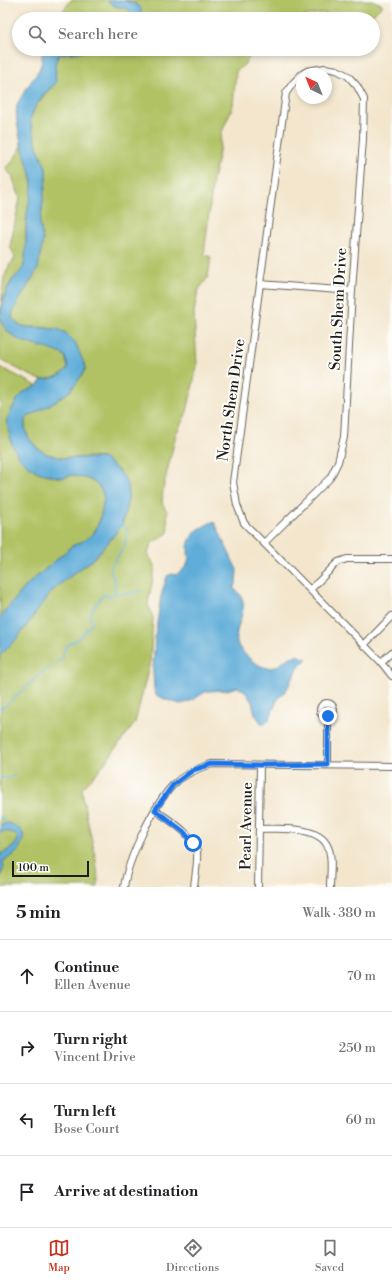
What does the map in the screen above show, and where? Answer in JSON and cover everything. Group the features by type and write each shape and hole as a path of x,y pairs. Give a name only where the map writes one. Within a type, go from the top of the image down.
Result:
{"street":[{"name":"South Shem Drive","path":"264,543 330,478 338,462 344,437 352,291 363,139 364,99 357,86 348,76 338,70 332,69"},
{"name":"North Shem Drive","path":"296,80 286,93 233,482 237,505 244,523 364,644 392,676"},
{"path":"260,284 352,291"},
{"path":"310,590 338,562 347,559 392,559"},
{"path":"364,644 392,616"},
{"path":"381,662 392,652"},
{"path":"328,716 328,764"},
{"path":"124,887 129,866 137,846 155,810 173,785 193,770 212,764 328,764 392,766"},
{"name":"Pearl Avenue","path":"258,887 260,765"},
{"path":"155,810 184,832 193,843 197,853 194,887"},
{"path":"259,829 308,830 319,836 328,846 331,858 330,887"}],"green space":[{"path":"71,0 107,0 115,6 129,9 130,12 62,12"},
{"path":"125,0 372,0 383,5 376,12 138,12 136,3"},
{"path":"58,56 250,56 245,64 236,71 233,105 222,132 213,180 204,255 211,257 208,277 198,291 194,312 197,366 187,412 176,434 163,489 162,503 167,511 168,533 151,544 148,554 155,567 148,604 153,618 150,662 135,723 101,768 82,789 98,875 98,887 0,887 3,861 14,855 23,841 8,823 0,826 0,656 18,637 53,590 91,561 107,544 122,525 128,500 128,487 119,471 103,458 62,458 47,454 36,447 28,437 25,427 25,419 71,391 78,348 70,337 60,331 48,328 21,326 12,318 18,301 27,287 43,240 40,224 46,180 46,168 37,146 30,120 34,109 44,95 53,86 56,73 55,64"},
{"path":"21,136 30,170 32,185 26,220 25,260 23,268 12,280 5,292 0,314 4,278 15,257 10,246 20,198 12,176 6,169 21,148"},
{"path":"0,318 2,322 47,348 65,356 69,368 54,378 43,380 3,361 0,358"},
{"path":"0,367 37,386 21,396 10,412 27,465 38,472 53,476 62,478 72,475 88,479 96,483 102,491 104,499 100,520 94,533 83,541 72,546 27,585 0,617"},
{"path":"5,831 14,833 18,837 16,844 12,848 0,855 0,832"}],"water":[{"path":"107,0 121,0 133,3 141,8 141,12 130,12 129,9 115,6"},
{"path":"42,56 58,56 55,64 56,83 43,95 34,109 30,120 37,146 46,168 46,180 40,224 43,240 38,269 18,302 12,318 19,325 57,329 66,333 75,342 86,368 78,382 68,392 25,419 25,427 28,437 36,447 47,454 62,458 103,458 124,477 128,487 128,500 122,525 107,544 91,561 53,590 18,637 0,656 0,617 27,585 72,546 83,541 94,533 100,520 104,499 102,491 96,483 88,479 72,475 62,478 53,476 38,472 27,465 18,456 12,445 6,421 17,400 24,392 37,386 42,380 61,375 68,368 65,356 21,341 7,330 1,321 2,305 7,289 24,264 27,215 32,187 31,177 17,125 16,111 17,105 39,69"},
{"path":"212,522 215,523 237,570 236,585 233,588 240,594 243,601 243,609 237,632 239,647 254,662 266,668 275,667 286,659 293,657 298,656 307,659 298,668 287,689 278,699 269,719 265,724 261,723 255,714 252,702 244,690 237,687 227,690 207,691 189,702 180,704 156,695 154,689 153,672 155,637 161,596 167,576 172,574 176,575 183,570 187,565 189,542 192,536 198,530"},
{"path":"8,823 18,828 24,836 19,850 14,855 3,861 4,867 0,878 0,855 16,844 18,837 10,832 0,832 0,826"}],"waterway":[{"path":"122,525 127,528 128,533 124,548 111,566 111,573 115,582 115,593 125,594 141,591"},
{"path":"0,709 39,675 62,659 66,646 79,638 92,623 90,615 103,595 110,596 117,593"},
{"path":"0,778 10,778 16,774"},
{"path":"0,815 6,825"}],"route":[{"path":"193,843 184,832 155,810 173,785 193,770 212,764 328,764 328,716"}]}
